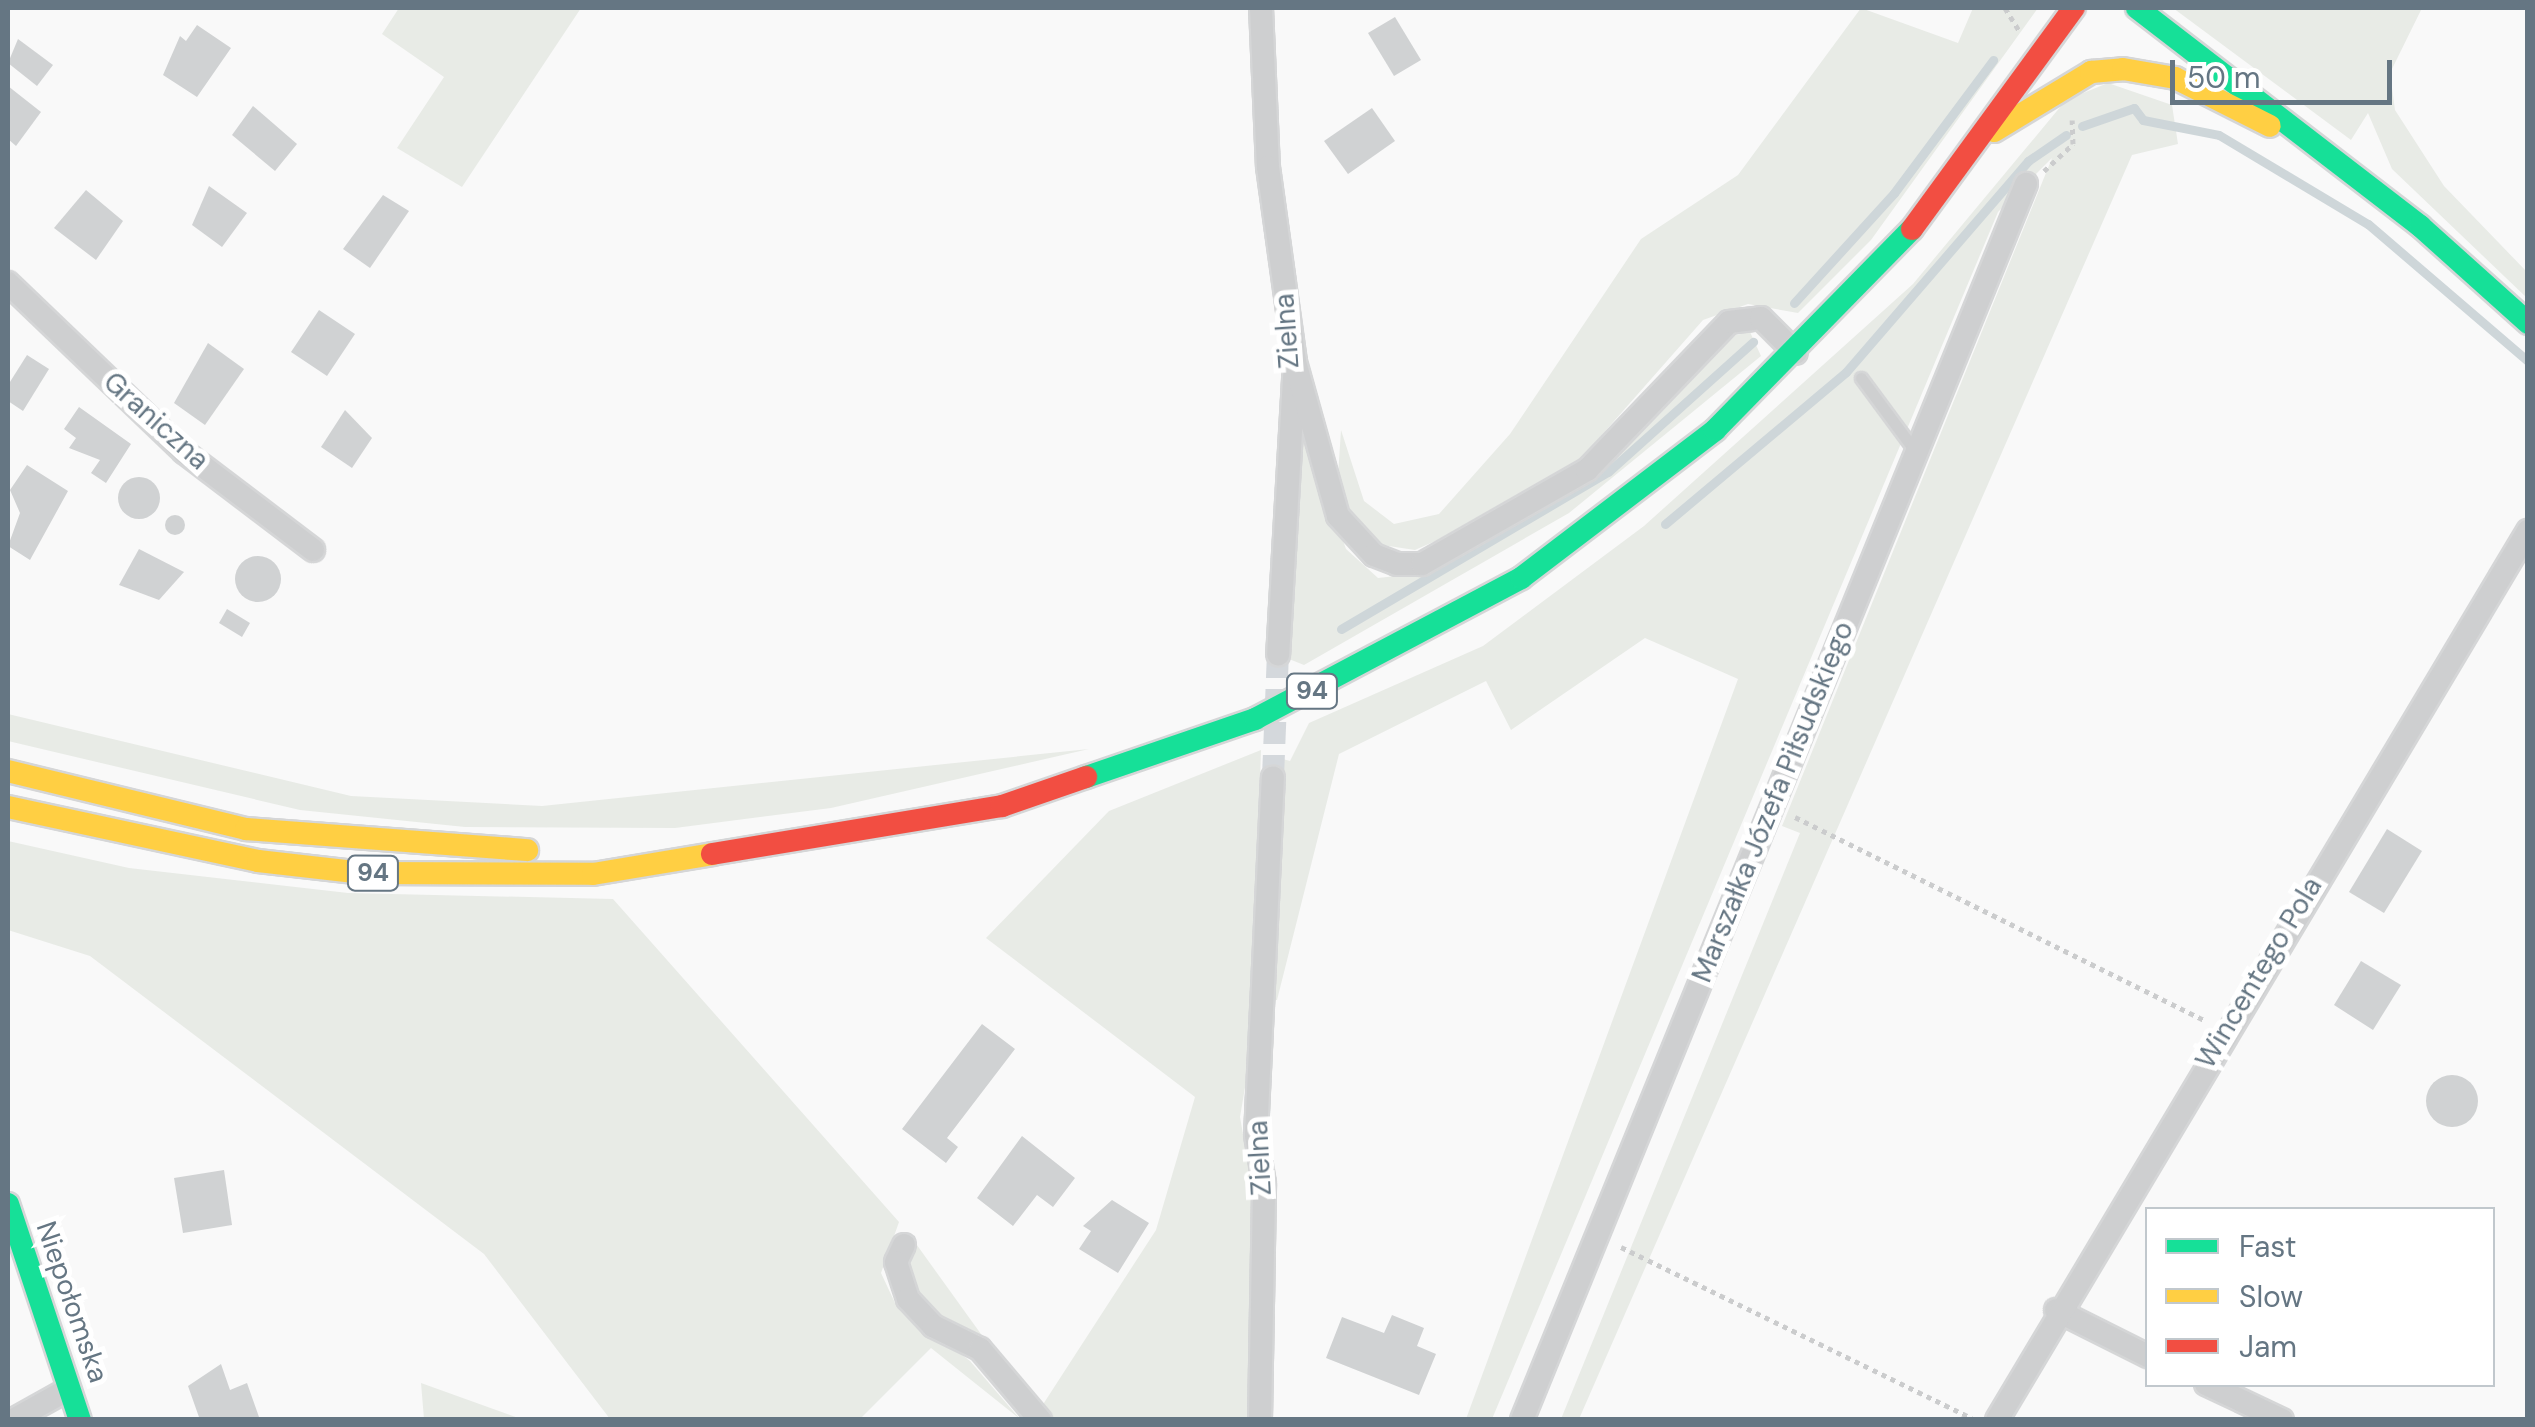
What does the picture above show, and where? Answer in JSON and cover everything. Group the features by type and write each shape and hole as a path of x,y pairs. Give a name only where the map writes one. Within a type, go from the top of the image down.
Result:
{"main road":[{"name":"94","path":"8,807 258,861 363,873 593,874 745,854 1002,806 1256,720 1521,578 1639,494 1869,282 1990,134 2074,8"},
{"path":"2136,8 2239,81 2305,144 2420,226 2528,323"},
{"path":"1990,134 2091,72 2135,70 2175,78 2305,144"},
{"name":"94","path":"8,771 197,819 344,843 745,854"},
{"name":"Niepołomska","path":"8,1204 80,1420"}],"street":[{"name":"Zielna","path":"1261,8 1268,167 1295,362 1278,655"},
{"name":"Marszałka Józefa Piłsudskiego","path":"1522,1420 2026,184"},
{"name":"Graniczna","path":"8,283 184,452 313,550"},
{"path":"1295,362 1338,516 1374,555 1397,564 1422,564 1587,470 1730,322 1760,318 1796,353"},
{"name":"Wincentego Pola","path":"1998,1420 2056,1310 2528,532"},
{"name":"Zielna","path":"1260,1420 1264,1183 1256,1135 1273,777"},
{"path":"904,1245 896,1262 908,1299 933,1326 980,1349 1040,1420"},
{"path":"2056,1310 2145,1354"},
{"path":"2212,1387 2282,1420"},
{"path":"13,1420 69,1389"}],"lane":[{"path":"1861,378 1917,455"}],"path":[{"path":"2026,184 2073,144 2074,112"},
{"path":"1769,808 2130,976 2223,1032"},
{"path":"1595,1236 1974,1420"}],"shaded area":[{"path":"399,8 581,8 462,187 397,148 444,77 382,34"},
{"path":"1861,8 1958,43 1973,8 2038,8 1871,240 1798,313 1748,304 1703,320 1571,470 1501,512 1415,550 1382,545 1354,521 1338,476 1341,430 1364,501 1394,524 1439,514 1510,434 1641,239 1738,175"},
{"path":"2173,8 2422,8 2390,73 2395,110 2444,186 2527,272 2527,298 2392,169 2368,113 2351,140"},
{"path":"2108,83 2172,105 2178,144 2132,155 1579,1419 1561,1419 1800,833 1782,826 2052,158 1998,212 1492,1419 1466,1419 1738,679 1645,638 1511,730 1486,681 1339,754 1277,1000 1269,1000 1279,758 1290,761 1309,723 1483,646 1644,526 1913,284 2066,100"},
{"path":"1750,332 1761,356 1569,513 1304,665 1289,659 1302,425 1346,549 1378,578 1423,573 1561,500 1727,337"},
{"path":"8,714 351,796 542,806 1089,749 831,808 675,828 465,827 300,810 8,741"},
{"path":"1261,750 1251,1052 1240,1117 1252,1186 1248,1419 1049,1419 1040,1409 1156,1230 1195,1097 986,938 1109,811"},
{"path":"8,841 129,868 348,893 613,899 899,1222 881,1273 895,1303 970,1361 1020,1419 931,1348 860,1419 610,1419 484,1254 90,956 8,930"},
{"path":"914,1241 991,1348 930,1313 905,1263"},
{"path":"421,1383 521,1419 424,1419"}],"building":[{"path":"1395,17 1421,60 1394,76 1368,33"},
{"path":"197,25 231,48 197,97 163,75 180,36 186,41"},
{"path":"18,39 53,65 37,86 8,63"},
{"path":"8,86 41,112 16,146 8,139"},
{"path":"253,106 297,144 275,171 232,135"},
{"path":"1372,108 1395,141 1348,174 1324,141"},
{"path":"209,186 247,213 222,247 192,225"},
{"path":"86,190 123,221 96,260 54,228"},
{"path":"383,195 409,211 370,268 343,249"},
{"path":"319,310 355,334 327,376 291,352"},
{"path":"208,343 244,369 205,425 174,403"},
{"path":"27,355 49,369 23,411 8,401 8,385"},
{"path":"79,407 131,444 106,483 91,473 100,460 69,448 76,438 64,429"},
{"path":"345,410 372,438 352,468 321,447"},
{"path":"27,465 68,491 30,560 8,546 20,513 10,490"},
{"path":"139,477 154,483 160,498 154,513 139,519 124,513 118,498 124,483"},
{"path":"175,515 185,525 175,535 165,525"},
{"path":"139,549 184,572 159,600 119,585"},
{"path":"258,556 275,562 281,579 275,596 258,602 241,596 235,579 241,562"},
{"path":"227,609 250,623 242,637 219,623"},
{"path":"2387,829 2422,851 2384,913 2349,892"},
{"path":"2361,961 2401,985 2373,1030 2334,1005"},
{"path":"982,1024 1015,1049 947,1138 958,1147 946,1163 902,1129"},
{"path":"2452,1075 2470,1083 2478,1101 2470,1119 2452,1127 2434,1119 2426,1101 2434,1083"},
{"path":"1022,1136 1075,1178 1053,1207 1037,1195 1013,1226 977,1198"},
{"path":"224,1170 232,1225 183,1233 174,1178"},
{"path":"1112,1200 1149,1223 1118,1273 1079,1249 1091,1231 1083,1226"},
{"path":"1392,1315 1424,1328 1417,1346 1436,1354 1419,1395 1326,1358 1342,1317 1384,1333"},
{"path":"221,1364 230,1390 247,1383 259,1417 200,1420 188,1386"}],"waterway":[{"path":"1794,303 1894,193 1993,60"},
{"path":"2082,126 2134,108 2143,120 2219,135 2368,224 2528,361"},
{"path":"1665,524 1846,372 2028,161 2066,135"},
{"path":"1341,629 1608,472 1753,342"}],"tunnel":[{"path":"1273,777 1278,655"}],"traffic: fast":[{"path":"2137,8 2420,226 2528,323"},
{"path":"1086,777 1255,719 1521,578 1715,430 1912,229"},
{"path":"8,1204 80,1420"}],"traffic: slow":[{"path":"1994,131 2091,72 2123,69 2175,78 2270,126"},
{"path":"8,771 246,829 527,850"},
{"path":"8,807 258,861 363,873 593,874 712,854"}],"traffic: jam":[{"path":"1912,229 2074,8"},
{"path":"712,854 1002,806 1086,777"}]}
